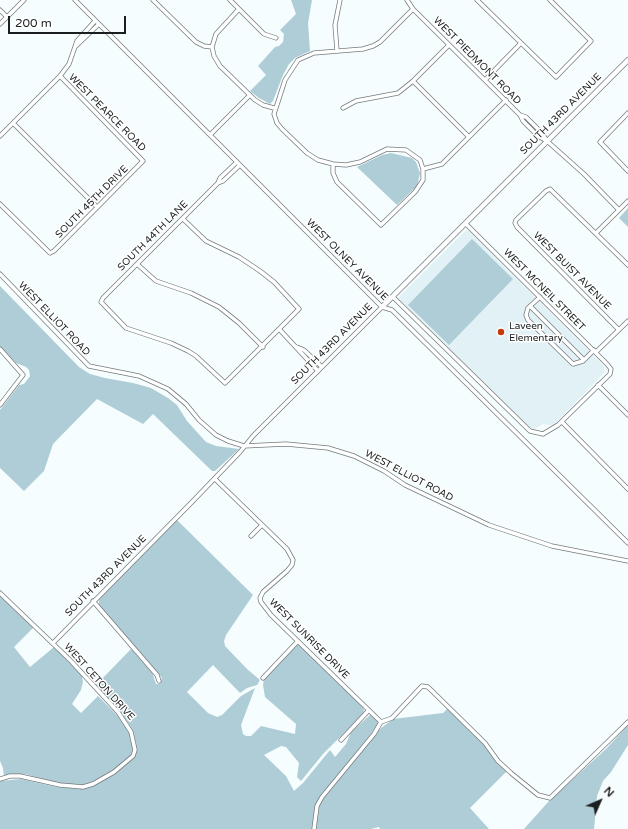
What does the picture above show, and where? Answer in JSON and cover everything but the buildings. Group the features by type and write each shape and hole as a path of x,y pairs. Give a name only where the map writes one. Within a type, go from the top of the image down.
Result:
{"street":[{"path":"0,24 24,0"},
{"name":"WEST OLNEY AVENUE","path":"75,0 382,307 392,310 628,543"},
{"path":"154,0 196,42 204,46 212,47"},
{"path":"230,0 264,34 276,38"},
{"path":"337,51 335,25 340,0"},
{"name":"WEST PIEDMONT ROAD","path":"407,0 449,45 506,100 520,115 522,121 584,174 619,210"},
{"path":"477,0 556,77 560,75 591,42 550,0"},
{"path":"333,164 332,173 337,182 381,225 419,187 424,175 420,160 406,150 387,149 353,164 333,164 318,160 307,153 275,119 274,108 287,74 298,60 309,54 363,49 380,42 413,8"},
{"path":"239,9 218,32 212,47 214,56 220,66 250,96 259,103 274,108"},
{"path":"0,10 7,17"},
{"path":"86,34 96,21"},
{"path":"0,136 60,76 69,64 77,41 99,24"},
{"path":"484,80 521,43"},
{"path":"343,108 356,101 395,94 413,81 449,45"},
{"name":"SOUTH 43RD AVENUE","path":"53,643 215,479 244,446 628,60"},
{"name":"WEST PEARCE ROAD","path":"60,76 143,161"},
{"path":"413,81 469,137"},
{"path":"210,135 250,96"},
{"path":"423,169 442,164 506,100"},
{"path":"628,113 600,142 628,171"},
{"path":"13,123 97,207"},
{"name":"SOUTH 45TH DRIVE","path":"0,204 50,253 54,251 143,161"},
{"name":"SOUTH 44TH LANE","path":"238,163 101,302 126,328 170,343 188,351 225,383 263,347"},
{"name":"WEST BUIST AVENUE","path":"596,233 550,189 526,210 515,223 516,228 619,330"},
{"path":"628,201 596,233 628,265"},
{"path":"137,264 156,281 191,293 219,307 240,323 263,347 299,309 265,275 239,257 206,241 183,219"},
{"name":"WEST MCNEIL STREET","path":"466,224 595,351 611,369 610,374 598,385"},
{"name":"WEST ELLIOT ROAD","path":"0,274 89,366 151,380 168,389 186,404 199,420 216,435 228,442 244,446 286,444 328,448 354,456 384,471 405,484 489,526 552,546 628,561"},
{"path":"393,297 525,428 543,434 562,422 598,385 628,415"},
{"path":"540,297 530,306 527,311 528,320 572,364 580,364 628,321"},
{"path":"530,306 584,360"},
{"path":"280,330 318,371"},
{"path":"297,347 304,350 322,367"},
{"path":"0,349 23,375 0,405"},
{"path":"306,359 309,355"},
{"path":"562,422 628,489"},
{"name":"WEST SUNRISE DRIVE","path":"215,479 287,549 293,560 292,565 287,571 263,592 260,598 261,602 271,615 381,722"},
{"path":"251,536 262,525"},
{"name":"WEST CETON DRIVE","path":"0,593 84,674 126,723 131,732 134,744 133,756 114,772 93,784 83,787 60,785 20,776 10,776 0,779"},
{"path":"93,601 157,675 159,681"},
{"path":"262,678 298,641"},
{"path":"314,829 317,806 322,797 374,734 381,722 392,718 422,686 426,686 434,691 485,743 498,761 511,773 538,795 550,798 628,722"},
{"path":"341,740 369,710"}],"shaded area":[{"path":"291,0 312,0 308,23 310,51 295,58 289,64 273,101 270,104 250,91 266,75 258,66 275,47 279,46 283,42 284,34 280,30 296,14"},
{"path":"391,153 412,158 416,162 420,173 417,186 397,205 357,167 382,155"},
{"path":"628,208 628,227 619,218"},
{"name":"Laveen Elementary","path":"465,231 469,231 604,366 604,373 553,426 543,424 535,429 528,427 398,298"},
{"path":"472,239 513,279 449,345 408,305"},
{"path":"0,286 79,367 90,374 151,388 177,405 187,421 206,442 216,446 239,449 215,471 212,471 153,414 143,424 97,399 53,444 44,471 24,491 0,468 0,410 19,385 24,384 30,376 29,370 26,367 16,363 0,346"},
{"path":"177,520 253,595 226,635 224,641 225,646 260,680 257,685 247,688 240,693 213,665 187,692 208,713 217,717 222,715 241,696 255,688 241,725 243,734 246,736 251,736 261,726 295,734 296,724 265,697 263,685 264,679 299,643 363,707 364,711 363,714 323,754 301,781 297,777 299,763 286,747 281,746 264,755 286,776 294,791 303,783 330,750 335,757 346,744 351,732 370,715 372,714 378,721 377,726 316,804 313,829 0,829 0,781 21,779 56,787 82,789 93,786 114,774 135,756 136,745 133,731 127,721 96,685 131,649 152,672 156,684 159,684 162,678 99,606 99,599"},
{"path":"0,595 34,627 14,647 30,667 54,647 82,676 83,682 81,690 72,704 81,713 98,696 125,723 130,732 133,750 132,754 113,771 93,783 83,786 61,784 25,774 4,776 0,761"},
{"path":"448,708 484,744 496,762 507,771 470,808 489,829 380,829 379,827 371,829 316,829 319,807 323,798 380,729 393,719 443,713"},
{"path":"628,725 628,745 611,772 603,781 597,796 594,829 524,829 549,801 606,749"}],"place":[{"name":"Laveen Elementary","path":"501,332"}]}
